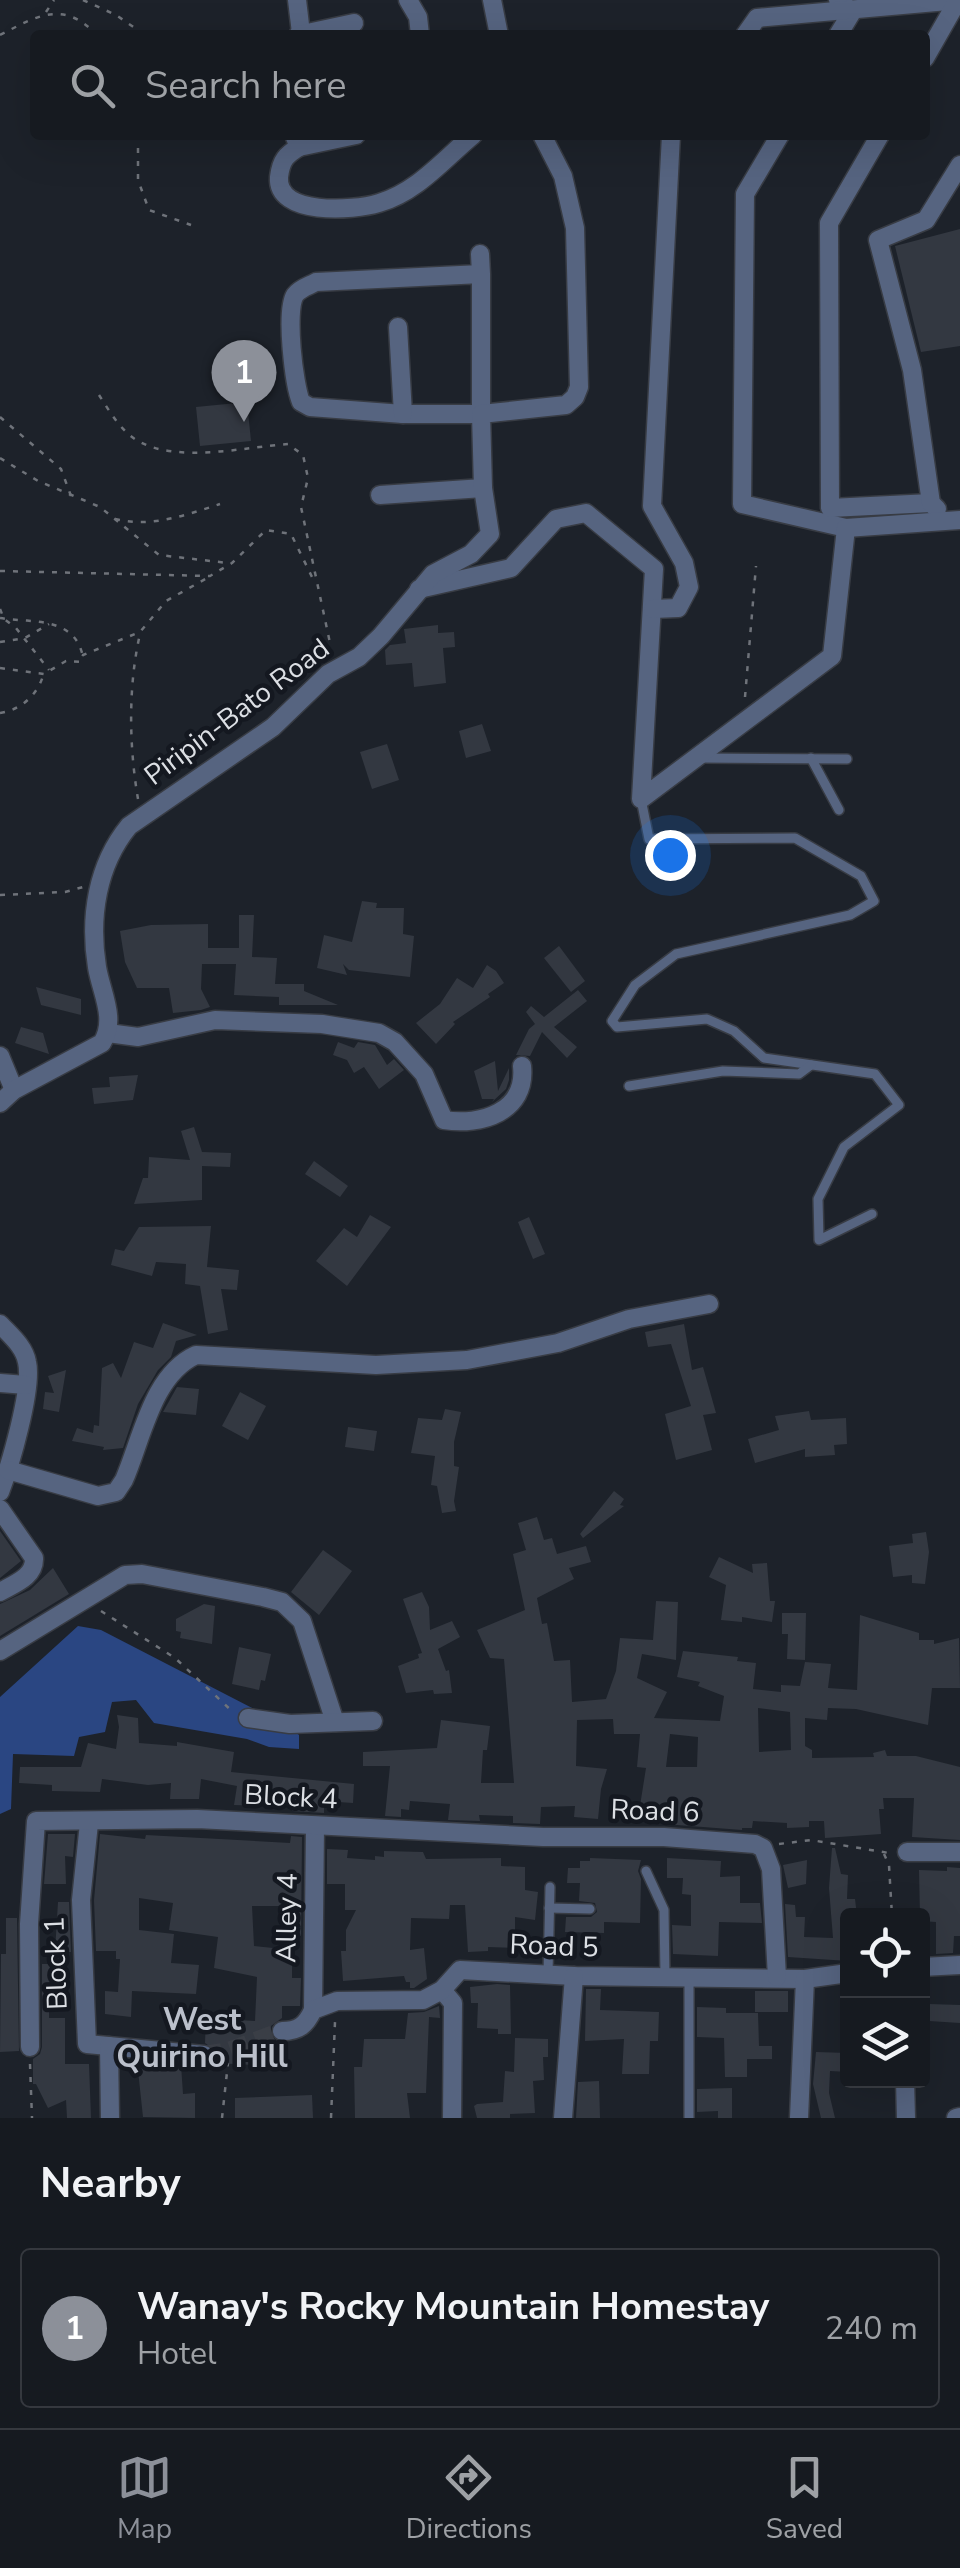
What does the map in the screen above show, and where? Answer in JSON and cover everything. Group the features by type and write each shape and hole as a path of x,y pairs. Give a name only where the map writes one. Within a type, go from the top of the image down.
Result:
{"street":[{"path":"297,0 300,30"},
{"path":"408,0 418,17 419,30"},
{"path":"492,0 498,30"},
{"path":"749,30 757,18 845,6 950,0 930,46"},
{"path":"320,30 354,23"},
{"path":"297,141 281,165 278,182 286,198 296,204 332,208 377,204 412,189 467,140"},
{"path":"481,274 316,282 294,296 290,316 301,402 310,407 403,414 481,414 566,405 575,397 579,387 575,228 563,176 545,140"},
{"path":"653,609 678,608 689,587 684,563 652,506 671,140"},
{"path":"777,140 746,194 742,504 846,528 955,520"},
{"path":"877,140 829,223 830,508 931,503 955,520"},
{"path":"931,503 912,370 878,240 926,220 960,164"},
{"path":"380,494 483,488 480,254"},
{"path":"398,327 403,414"},
{"name":"Piripin-Bato Road","path":"108,1033 110,1022 96,965 98,884 114,844 140,818 273,727 328,674 359,657 381,636 433,574 471,554 490,534 483,488"},
{"path":"419,589 511,568 556,519 586,513 654,569 641,799"},
{"path":"641,799 832,656 846,528"},
{"path":"0,1056 7,1096 102,1043 108,1033 138,1037 215,1020 322,1024 364,1030 395,1042 424,1074 439,1114 444,1120 457,1122 486,1120 511,1105 523,1076 522,1066"},
{"path":"7,1459 98,1496 116,1492 163,1387 180,1362 196,1355 376,1364 466,1360 540,1347 629,1319 709,1304"},
{"path":"0,1324 22,1348 28,1363 0,1492"},
{"path":"0,1383 26,1385"},
{"path":"0,1509 34,1558 35,1566 30,1574 0,1592"},
{"path":"0,1650 125,1575 142,1574 282,1602 302,1620 335,1722"},
{"path":"248,1718 290,1724 372,1721"},
{"name":"Block 4","path":"30,2048 29,1924 36,1821 196,1819 544,1837"},
{"name":"Block 1","path":"90,1823 81,1900 87,2044 109,2046"},
{"name":"Alley 4","path":"314,2010 315,1827"},
{"name":"Road 6","path":"544,1837 664,1837 746,1842 763,1848"},
{"path":"763,1848 771,1869 777,1977"},
{"path":"907,1852 960,1852"},
{"path":"930,1966 960,1964"},
{"name":"Road 5","path":"442,1990 460,1970 574,1976 804,1978 840,1974"},
{"path":"563,2118 574,1976"},
{"path":"800,2118 804,1978"},
{"path":"282,2031 296,2031 314,2010 336,2001 423,2000 442,1990 453,2003 452,2118"},
{"path":"110,2118 109,2046 204,2055"},
{"path":"906,2088 906,2118"}],"lane":[{"path":"696,758 847,758"},
{"path":"811,758 840,810"},
{"path":"641,799 649,839 795,838 861,876 874,901 850,916 676,954 635,985 612,1021 617,1027 707,1018 734,1031 764,1058 876,1074 898,1105 844,1147 818,1199 819,1240 872,1214"},
{"path":"629,1086 724,1071 799,1074 811,1065"},
{"path":"646,1871 664,1910 665,1976"},
{"path":"548,1974 550,1886"},
{"path":"549,1908 590,1909"},
{"path":"689,1976 689,2118"}],"path":[{"path":"46,13 54,0"},
{"path":"83,0 137,30"},
{"path":"0,35 46,13 62,11 84,20 93,30"},
{"path":"138,140 138,180 149,210 191,226"},
{"path":"99,396 116,422 140,442 195,452 288,444 303,456 308,478 301,507 330,643 328,674"},
{"path":"0,418 60,469 71,497"},
{"path":"0,458 71,497 100,507 159,554 232,563"},
{"path":"114,519 134,524 164,520 220,504"},
{"path":"83,655 140,632 166,601 232,563 266,530 291,534 316,586"},
{"path":"742,723 756,566"},
{"path":"0,570 210,576"},
{"path":"0,610 2,618 26,638 50,671"},
{"path":"0,668 44,674 66,661 80,662 83,655 79,642 50,624 2,618"},
{"path":"0,642 26,638 50,624"},
{"path":"140,632 131,709 133,770 140,818"},
{"path":"0,713 26,702 39,689 44,674"},
{"path":"0,895 65,892 98,884"},
{"path":"82,1600 174,1658 222,1702"},
{"path":"763,1848 810,1840 884,1854 907,1852"},
{"path":"884,1854 889,1866 892,1908"},
{"path":"331,2118 336,2001"},
{"path":"30,2048 32,2118"},
{"path":"222,2118 228,2064"}],"shaded area":[{"path":"78,1626 101,1630 289,1727 299,1735 299,1749 269,1747 247,1739 154,1723 136,1700 112,1702 105,1732 79,1737 74,1756 13,1754 11,1809 0,1814 0,1697"}],"building":[{"path":"960,229 960,346 921,352 895,246"},
{"path":"247,402 251,441 200,446 196,407"},
{"path":"438,625 438,633 454,632 455,647 443,648 446,683 414,687 412,663 386,665 385,650 390,645 406,643 404,629"},
{"path":"482,724 491,751 466,758 459,731"},
{"path":"387,744 399,780 372,789 360,752"},
{"path":"362,901 377,903 376,908 404,908 403,934 414,936 410,977 349,970 343,964 347,975 317,968 324,935 352,942"},
{"path":"239,915 254,915 252,957 277,958 275,984 304,984 304,991 338,1005 279,1005 279,997 234,995 236,964 202,964 201,989 210,1007 201,1010 173,1013 169,988 137,988 125,962 120,931 151,925 208,924 208,948 239,948"},
{"path":"559,946 585,981 571,992 544,958"},
{"path":"487,965 504,983 453,1022 436,1044 416,1023 440,1004 457,978 473,988"},
{"path":"36,987 81,999 81,1015 41,1005"},
{"path":"578,990 587,1001 554,1027 577,1047 567,1058 542,1032 530,1056 516,1055 535,1024 526,1012 531,1006 544,1017"},
{"path":"21,1027 43,1033 49,1054 15,1043"},
{"path":"338,1042 354,1048 358,1042 375,1045 387,1065 394,1059 404,1070 379,1089 364,1067 354,1073 347,1060 333,1055"},
{"path":"495,1061 498,1091 509,1068 509,1080 506,1089 492,1102 494,1099 482,1099 474,1071"},
{"path":"138,1075 133,1100 94,1104 92,1088 110,1087 109,1077"},
{"path":"194,1127 202,1152 231,1153 230,1167 202,1166 202,1200 134,1204 143,1178 148,1178 149,1157 190,1160 181,1131"},
{"path":"314,1161 348,1186 340,1197 305,1174"},
{"path":"370,1215 391,1227 347,1286 316,1261 344,1228 357,1237"},
{"path":"529,1217 545,1254 533,1259 518,1222"},
{"path":"211,1226 207,1267 239,1270 237,1290 221,1289 228,1330 208,1334 200,1286 185,1284 186,1264 156,1262 152,1276 111,1265 115,1249 124,1251 139,1227"},
{"path":"163,1323 197,1335 176,1341 171,1357 158,1370 138,1404 123,1448 103,1450 104,1447 72,1441 77,1428 93,1433 94,1425 99,1426 102,1368 113,1363 121,1378 134,1342 153,1348"},
{"path":"684,1324 692,1370 703,1367 716,1413 703,1415 712,1450 676,1460 665,1414 691,1406 671,1344 648,1347 645,1332"},
{"path":"66,1370 59,1412 43,1409 45,1392 54,1393 48,1376"},
{"path":"177,1387 199,1389 196,1415 163,1412"},
{"path":"240,1392 266,1406 248,1440 222,1426"},
{"path":"445,1409 461,1412 454,1442 454,1466 459,1467 456,1511 442,1513 437,1486 431,1485 435,1456 411,1453 418,1418 442,1420"},
{"path":"809,1411 811,1420 846,1418 847,1444 834,1445 835,1455 805,1457 805,1449 755,1463 748,1439 779,1430 775,1416"},
{"path":"348,1427 377,1431 374,1451 345,1447"},
{"path":"614,1491 624,1499 620,1505 624,1506 583,1538 580,1534"},
{"path":"537,1517 544,1540 552,1538 557,1554 586,1546 591,1562 569,1568 574,1579 537,1598 542,1624 547,1623 554,1661 570,1660 572,1702 606,1699 616,1671 620,1638 653,1640 656,1601 678,1602 676,1660 642,1654 637,1678 667,1692 654,1718 720,1721 724,1696 698,1686 700,1682 677,1677 683,1651 738,1657 737,1661 756,1663 753,1689 781,1692 781,1685 800,1686 805,1662 831,1664 828,1688 857,1690 860,1615 919,1633 919,1640 934,1640 934,1644 959,1638 960,1688 932,1688 928,1725 856,1709 828,1708 827,1720 805,1718 805,1746 812,1750 812,1758 874,1757 873,1753 885,1750 887,1756 916,1756 960,1767 960,1840 912,1837 914,1798 883,1798 884,1809 879,1809 881,1834 825,1838 824,1821 809,1821 809,1827 787,1828 787,1823 753,1821 752,1828 742,1830 664,1824 665,1817 639,1812 646,1768 637,1767 640,1734 614,1734 613,1719 577,1720 576,1766 607,1769 598,1819 574,1817 575,1806 541,1807 540,1824 513,1823 513,1816 479,1815 480,1821 448,1820 450,1804 410,1801 409,1810 401,1809 401,1817 385,1816 390,1766 363,1766 363,1752 437,1748 441,1720 490,1726 487,1750 483,1750 481,1783 514,1783 504,1659 490,1658 477,1630 525,1610 513,1554 526,1550 518,1523","holes":["758,1708 790,1712 791,1750 759,1752","670,1734 698,1737 697,1767 666,1767"]},
{"path":"0,1531 21,1561 0,1578"},
{"path":"926,1532 929,1552 925,1584 912,1583 912,1575 893,1577 889,1546 913,1543 912,1534"},
{"path":"323,1550 352,1571 319,1615 291,1592"},
{"path":"719,1557 753,1573 752,1564 767,1563 770,1601 775,1601 772,1622 742,1617 742,1622 721,1620 726,1585 709,1577"},
{"path":"53,1568 69,1594 0,1636 0,1604 30,1590"},
{"path":"422,1592 429,1607 430,1630 452,1621 460,1637 438,1649 446,1671 449,1670 452,1693 406,1693 398,1666 422,1653 403,1599"},
{"path":"204,1604 215,1606 212,1644 180,1638 176,1619"},
{"path":"782,1613 806,1613 805,1660 787,1659 788,1634 782,1634"},
{"path":"239,1647 271,1654 259,1690 232,1684"},
{"path":"117,1715 138,1718 139,1743 177,1746 177,1742 234,1752 231,1772 354,1784 353,1803 324,1801 324,1813 292,1811 293,1807 234,1805 237,1786 201,1779 199,1799 170,1799 171,1783 148,1785 102,1779 100,1792 52,1791 52,1785 19,1783 20,1767 81,1767 88,1743 116,1749"},
{"path":"48,1834 75,1834 73,1857 65,1856 66,1884 44,1884"},
{"path":"100,1834 290,1843 291,1836 302,1837 301,1936 281,1935 281,1906 252,1906 254,1946 292,1950 292,1978 301,1978 300,2006 282,2006 282,2018 271,2026 271,2037 281,2043 279,2066 214,2063 216,2051 205,2043 206,2018 255,2021 257,1977 214,1968 218,1937 169,1930 173,1903 139,1898 139,1930 174,1934 171,1963 199,1965 196,1994 132,1991 131,2017 105,2014 105,1991 118,1992 120,1959 116,1959 116,1951 96,1951 94,1900"},
{"path":"835,1848 841,1874 848,1875 847,1899 855,1899 856,1908 840,1908 840,1960 788,1957 785,1904 795,1905 796,1917 805,1917 804,1937 833,1938 829,1888"},
{"path":"327,1849 348,1850 347,1858 375,1860 375,1856 384,1857 384,1851 423,1852 426,1859 501,1858 501,1866 525,1867 525,1890 538,1892 535,1920 515,1917 515,1948 488,1947 488,1951 468,1952 465,1905 450,1905 449,1919 411,1918 410,1950 424,1948 427,1979 414,1988 410,1988 404,1976 343,1981 341,1951 346,1951 346,1930 356,1910 345,1910 345,1884 327,1884"},
{"path":"667,1858 721,1861 720,1877 740,1876 740,1903 760,1903 762,1923 719,1922 718,1956 673,1954 672,1925 691,1926 691,1895 682,1894 683,1878 667,1878"},
{"path":"641,1860 640,1923 604,1922 604,1933 565,1932 566,1917 591,1917 597,1912 595,1903 579,1901 580,1883 567,1883 568,1868 580,1868 580,1861"},
{"path":"807,1860 806,1884 788,1888 783,1865"},
{"path":"947,1867 960,1868 960,1936 954,1936 953,1953 936,1954 936,1922 930,1922 930,1908 920,1908 919,1870 947,1871"},
{"path":"58,1902 69,1902 71,1952 55,1952"},
{"path":"6,1918 17,1918 19,2051 0,2052 1,1954 6,1954"},
{"path":"42,1964 62,1964 62,1987 49,1987 49,2018 65,2018 65,2064 89,2064 91,2118 67,2118 66,2100 48,2108 33,2084 33,2059 42,2047"},
{"path":"510,1985 511,2034 477,2028 478,2003 471,2003 470,1987"},
{"path":"586,1989 601,1989 600,2010 659,2012 658,2041 650,2041 649,2074 622,2074 624,2039 585,2041"},
{"path":"755,1991 788,1991 788,2012 755,2012"},
{"path":"930,2004 960,2005 960,2023 930,2021"},
{"path":"439,2006 440,2018 429,2017 426,2093 407,2093 410,2118 355,2118 354,2067 362,2067 364,2039 405,2039 408,2013"},
{"path":"697,2007 726,2008 726,2013 758,2013 759,2046 772,2046 772,2059 747,2059 747,2077 725,2077 724,2038 697,2037"},
{"path":"515,2038 548,2039 548,2057 543,2057 544,2080 533,2081 535,2113 477,2118 477,2104 503,2102 505,2071 514,2072"},
{"path":"816,2052 840,2053 840,2072 830,2071 829,2093 835,2118 821,2118 813,2084"},
{"path":"137,2061 181,2065 183,2094 195,2093 195,2118 143,2117"},
{"path":"599,2081 600,2118 576,2118 578,2082"},
{"path":"732,2088 732,2118 718,2118 718,2111 697,2112 697,2089"},
{"path":"312,2095 313,2118 235,2118 235,2098"}],"tunnel":[{"path":"204,2055 228,2051 282,2031"}],"place":[{"name":"Wanay's Rocky Mountain Homestay","path":"244,422"}],"district":[{"name":"West Quirino Hill","path":"202,2038"}]}
